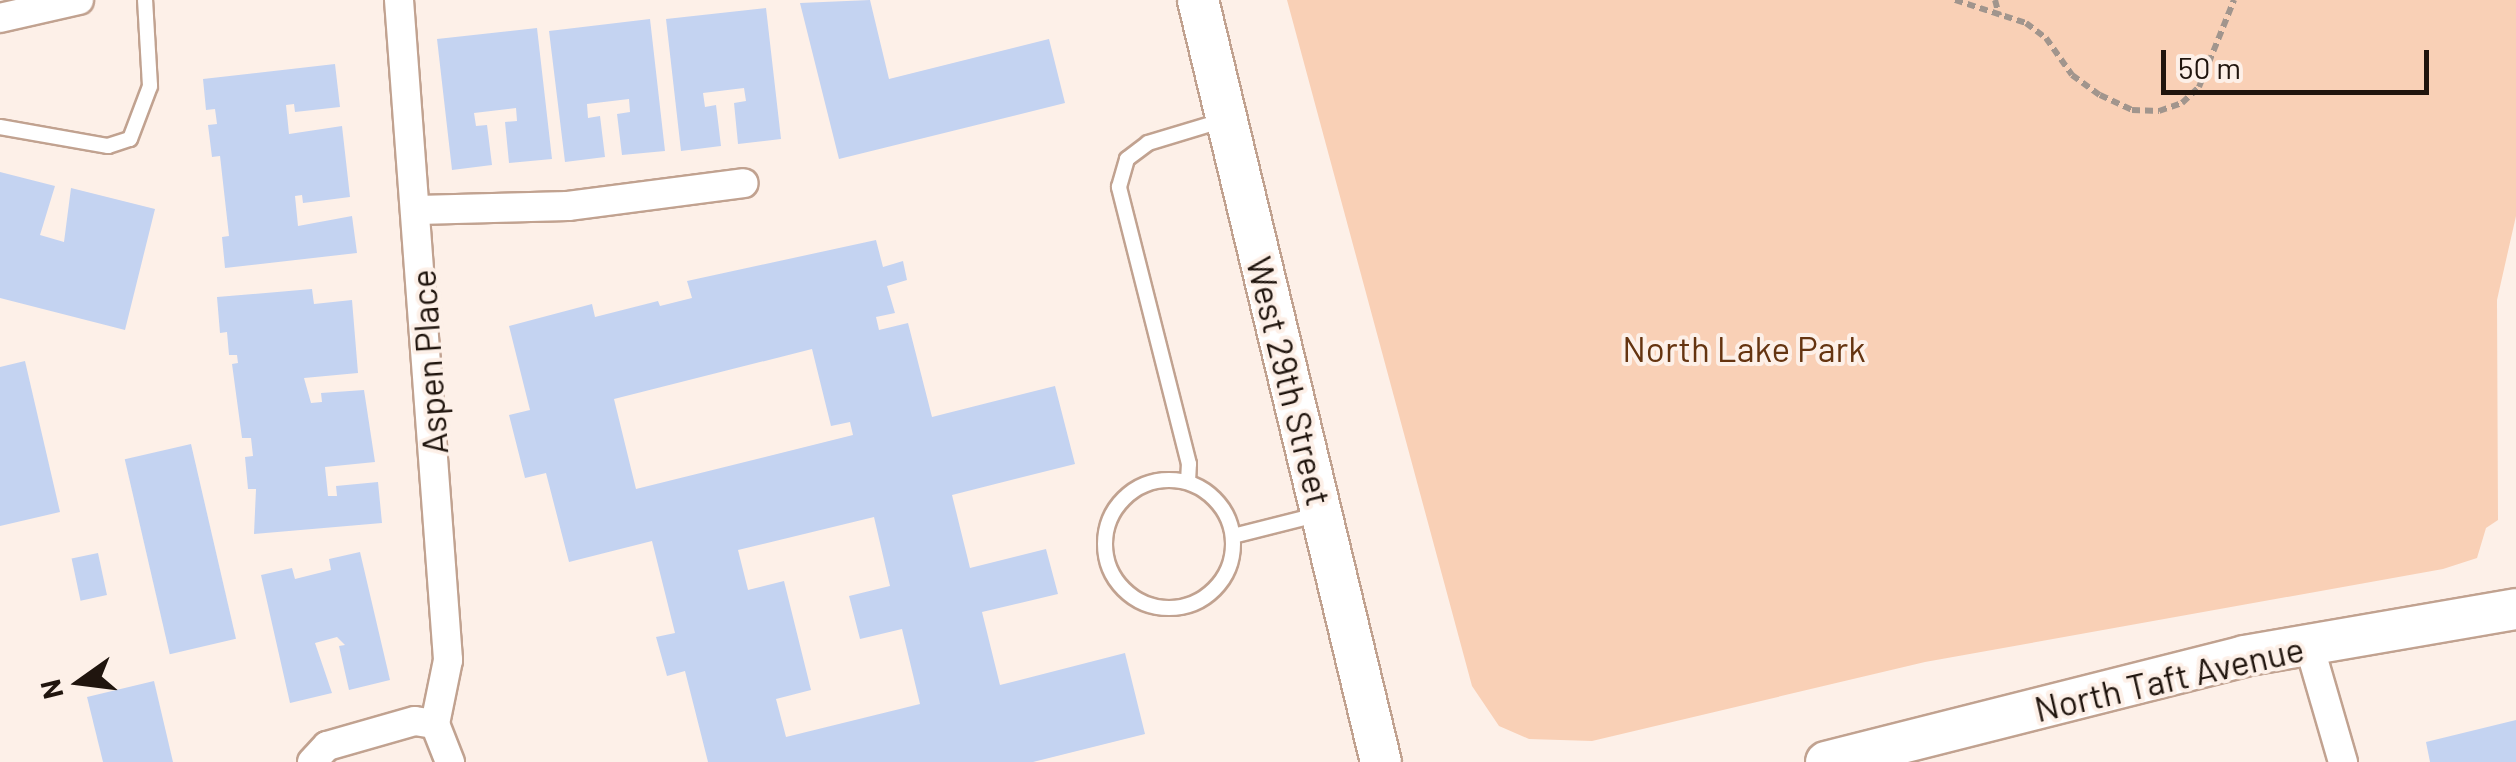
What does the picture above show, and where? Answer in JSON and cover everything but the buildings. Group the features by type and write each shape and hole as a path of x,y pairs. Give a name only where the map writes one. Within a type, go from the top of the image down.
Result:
{"main road":[{"name":"West 29th Street","path":"1198,0 1381,762"},
{"name":"North Taft Avenue","path":"1826,762 2309,645 2516,610"}],"street":[{"path":"0,18 79,0"},
{"name":"Aspen Place","path":"399,0 418,210 448,660 435,724"},
{"path":"418,210 568,206 744,183"},
{"path":"2309,645 2343,762"},
{"path":"312,762 327,746 415,722 435,724 450,762"}],"lane":[{"path":"0,128 108,146 130,139 150,86 145,0"},
{"path":"1188,482 1189,464 1119,188 1126,159 1148,143 1227,119"},
{"path":"1151,482 1188,482 1218,502 1234,536 1228,572 1204,599 1169,609 1150,606 1120,586 1105,553 1105,534 1120,502 1151,482"},
{"path":"1234,536 1322,514"}],"path":[{"path":"1955,0 2026,23 2046,38 2072,75 2100,95 2132,110 2159,111 2182,103 2199,86 2234,0"},
{"path":"1995,0 1999,16"}],"green space":[{"name":"North Lake Park","path":"1287,0 2516,0 2516,216 2497,300 2498,520 2486,528 2477,558 2443,569 1925,662 1592,741 1529,739 1499,726 1472,686"}]}
